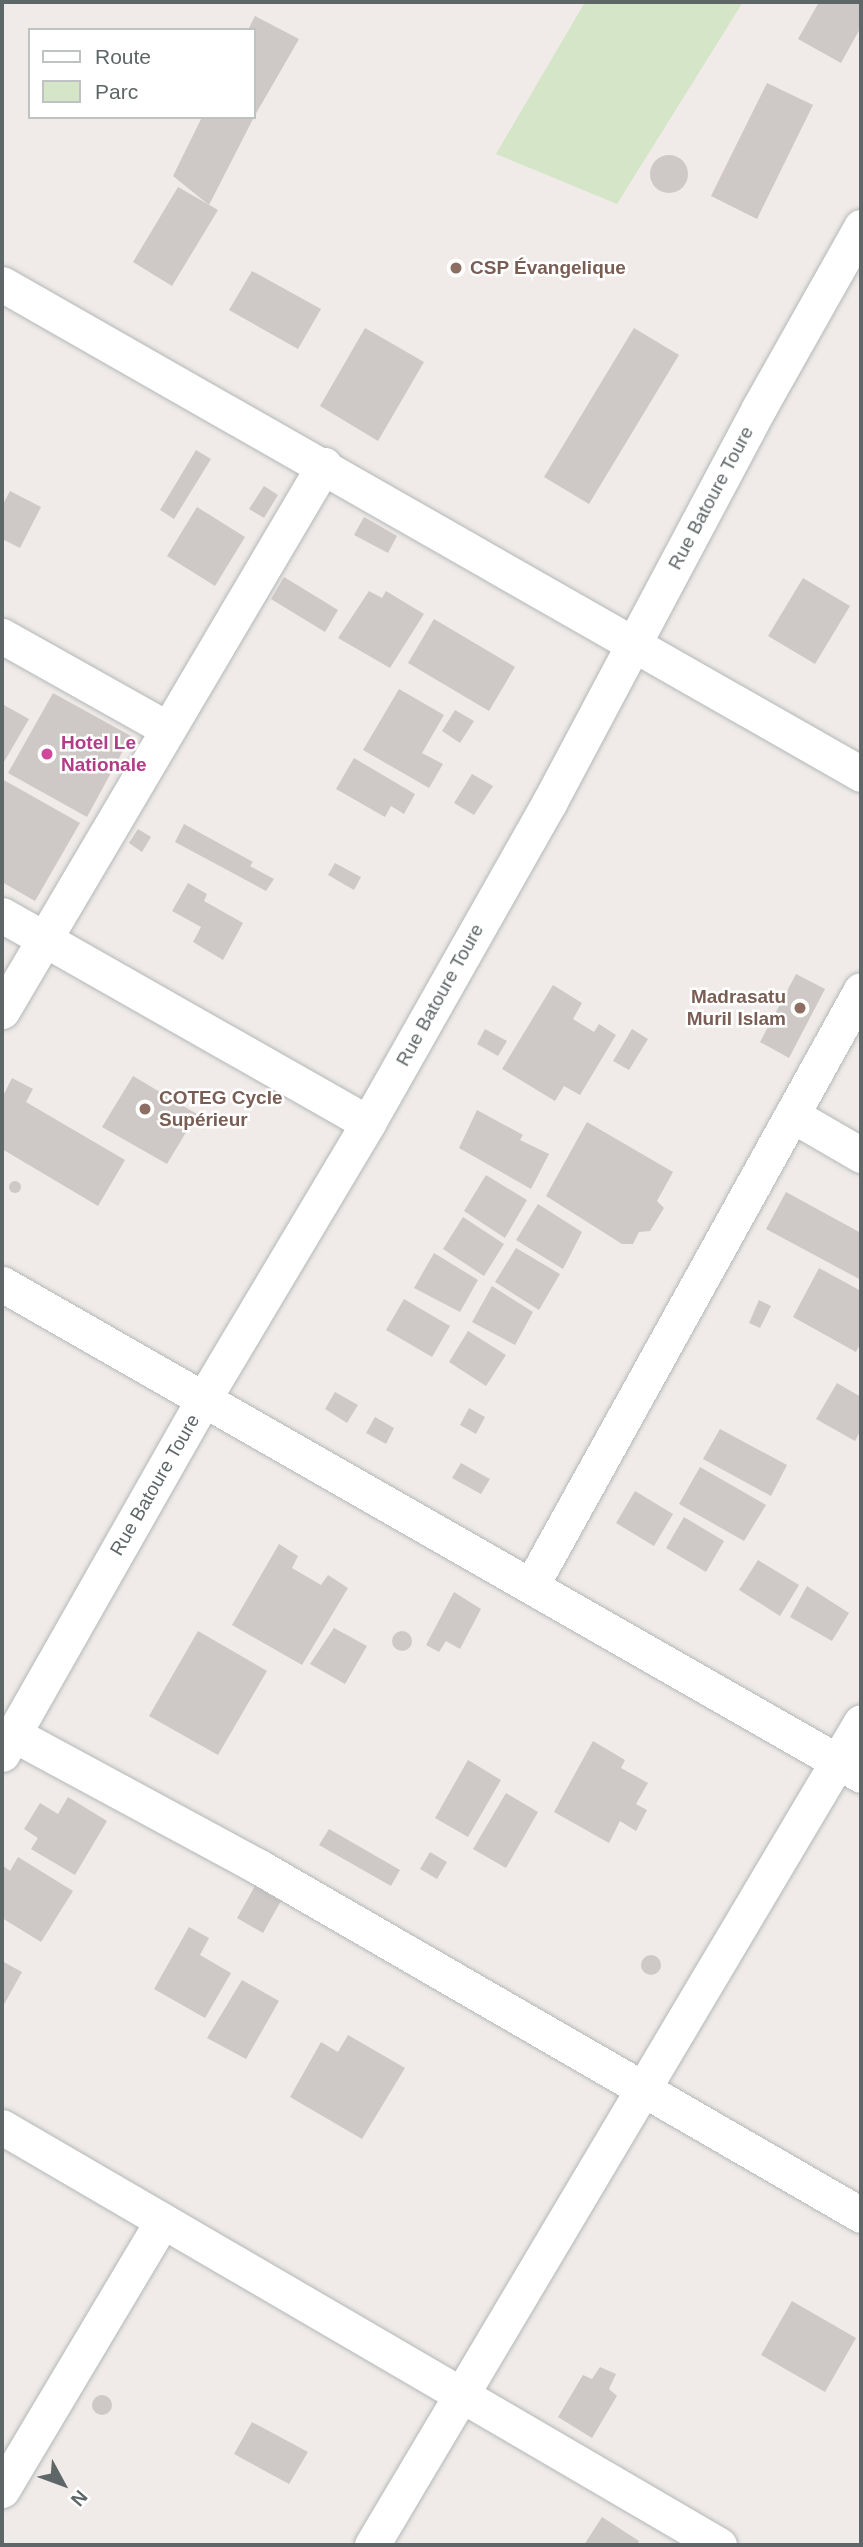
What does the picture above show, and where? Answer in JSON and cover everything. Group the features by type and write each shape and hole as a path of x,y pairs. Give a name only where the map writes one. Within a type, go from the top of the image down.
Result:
{"street":[{"name":"Rue Batoure Toure","path":"8,1744 203,1400 368,1123 548,803 859,234"},
{"path":"2,284 861,774"},
{"path":"2,1011 324,466"},
{"path":"2,636 168,729"},
{"path":"2,915 368,1123"},
{"path":"531,1586 861,990"},
{"path":"792,1115 861,1155"},
{"path":"2,1284 99,1337 203,1400 850,1769"},
{"path":"372,2545 645,2088 850,1769 861,1722"},
{"path":"8,1744 259,1867 861,2215"},
{"path":"2,2127 461,2397 582,2463 678,2535 719,2545"},
{"path":"2,2490 162,2222"}],"green space":[{"path":"585,2 743,2 617,204 496,154"}],"building":[{"path":"819,2 861,2 861,27 841,63 798,39"},
{"path":"255,16 299,39 256,114 256,28 249,28"},
{"path":"767,83 813,105 757,219 711,196"},
{"path":"201,119 253,119 209,205 173,176"},
{"path":"669,155 682,161 688,174 682,187 669,193 656,187 650,174 656,161"},
{"path":"178,187 218,210 172,286 133,262"},
{"path":"252,271 321,309 298,349 229,310"},
{"path":"365,328 424,362 378,441 320,406"},
{"path":"634,328 679,355 589,504 544,477"},
{"path":"196,450 211,459 174,519 160,510"},
{"path":"264,486 278,495 264,518 249,509"},
{"path":"10,491 41,507 20,548 2,539 2,506"},
{"path":"197,507 245,537 215,586 167,556"},
{"path":"364,517 397,536 388,553 354,535"},
{"path":"284,577 338,610 325,632 271,599"},
{"path":"803,578 850,606 815,664 768,636"},
{"path":"369,591 382,598 386,591 424,614 390,668 338,638"},
{"path":"434,619 515,667 489,711 408,663"},
{"path":"399,689 444,715 422,753 443,764 429,788 363,750"},
{"path":"53,693 131,736 87,817 8,773"},
{"path":"2,704 29,719 4,762 2,760"},
{"path":"455,710 474,721 460,743 442,731"},
{"path":"354,758 415,794 404,814 391,806 385,817 336,789"},
{"path":"472,774 493,786 474,815 454,803"},
{"path":"2,779 80,823 35,901 2,882"},
{"path":"184,824 253,862 250,866 274,879 266,891 175,842"},
{"path":"138,829 151,837 142,852 129,843"},
{"path":"335,863 361,877 354,890 328,875"},
{"path":"188,883 207,894 204,901 243,923 223,960 193,942 201,927 172,911"},
{"path":"796,974 825,989 789,1058 760,1042"},
{"path":"553,985 582,1003 573,1019 594,1032 599,1024 616,1035 580,1095 564,1086 555,1101 502,1069"},
{"path":"485,1029 507,1041 498,1056 477,1044"},
{"path":"632,1029 648,1039 629,1070 613,1061"},
{"path":"133,1076 197,1114 167,1164 102,1127"},
{"path":"12,1078 33,1089 26,1102 125,1160 98,1206 2,1149 2,1098"},
{"path":"477,1110 523,1135 520,1140 549,1154 531,1189 459,1148"},
{"path":"587,1122 673,1172 657,1201 664,1208 650,1231 639,1232 633,1244 622,1244 546,1196"},
{"path":"486,1175 527,1200 505,1238 464,1211"},
{"path":"15,1181 21,1187 15,1193 9,1187"},
{"path":"786,1192 861,1233 861,1280 766,1229"},
{"path":"538,1204 582,1232 563,1269 516,1240"},
{"path":"463,1217 504,1244 484,1276 443,1249"},
{"path":"516,1248 560,1274 539,1310 495,1282"},
{"path":"434,1253 478,1280 460,1312 414,1288"},
{"path":"819,1268 861,1291 861,1342 856,1352 793,1317"},
{"path":"492,1286 533,1312 515,1345 472,1322"},
{"path":"404,1299 450,1326 432,1357 386,1330"},
{"path":"759,1300 771,1306 760,1328 749,1323"},
{"path":"468,1331 506,1355 486,1386 449,1362"},
{"path":"837,1383 861,1397 861,1430 855,1441 816,1419"},
{"path":"335,1392 358,1405 347,1423 325,1409"},
{"path":"469,1408 485,1417 476,1434 460,1425"},
{"path":"375,1417 394,1428 386,1444 366,1433"},
{"path":"720,1429 787,1465 771,1496 703,1459"},
{"path":"461,1463 490,1479 481,1494 452,1478"},
{"path":"700,1467 766,1505 744,1541 679,1504"},
{"path":"635,1491 673,1514 654,1546 616,1523"},
{"path":"684,1517 724,1541 706,1572 666,1548"},
{"path":"279,1544 298,1556 292,1568 321,1585 328,1575 348,1588 302,1665 232,1625"},
{"path":"758,1560 799,1585 780,1616 739,1590"},
{"path":"807,1586 849,1613 832,1641 790,1617"},
{"path":"454,1592 481,1609 460,1649 446,1641 439,1652 426,1645"},
{"path":"334,1628 367,1646 345,1684 310,1664"},
{"path":"198,1631 267,1671 218,1755 149,1716"},
{"path":"402,1631 409,1634 412,1641 409,1648 402,1651 395,1648 392,1641 395,1634"},
{"path":"593,1741 625,1760 621,1768 648,1783 636,1804 647,1810 636,1831 620,1821 609,1843 554,1812"},
{"path":"468,1760 501,1780 468,1837 435,1818"},
{"path":"506,1793 538,1812 506,1868 473,1849"},
{"path":"68,1797 107,1821 75,1875 31,1849 38,1838 24,1829 40,1803 58,1814"},
{"path":"329,1829 400,1870 391,1886 319,1845"},
{"path":"430,1852 447,1862 437,1879 420,1869"},
{"path":"18,1857 73,1891 41,1942 2,1918 2,1865 10,1871"},
{"path":"255,1886 281,1901 263,1933 237,1918"},
{"path":"189,1927 209,1938 200,1955 231,1973 205,2018 154,1989"},
{"path":"651,1955 658,1958 661,1965 658,1972 651,1975 644,1972 641,1965 644,1958"},
{"path":"2,1961 22,1972 2,2008"},
{"path":"242,1980 279,2001 246,2059 207,2038"},
{"path":"348,2035 405,2068 362,2139 290,2097 321,2042 338,2052"},
{"path":"792,2301 856,2338 825,2392 761,2355"},
{"path":"600,2367 616,2374 609,2389 617,2396 592,2438 558,2417 583,2375 592,2379"},
{"path":"102,2395 109,2398 112,2405 109,2412 102,2415 95,2412 92,2405 95,2398"},
{"path":"252,2422 308,2452 289,2484 234,2454"},
{"path":"602,2517 639,2541 637,2545 584,2545"}],"place":[{"name":"CSP Évangelique","path":"456,268"},
{"name":"Hotel Le Nationale","path":"47,754"},
{"name":"Madrasatu Muril Islam","path":"800,1008"},
{"name":"COTEG Cycle Supérieur","path":"145,1109"}]}
